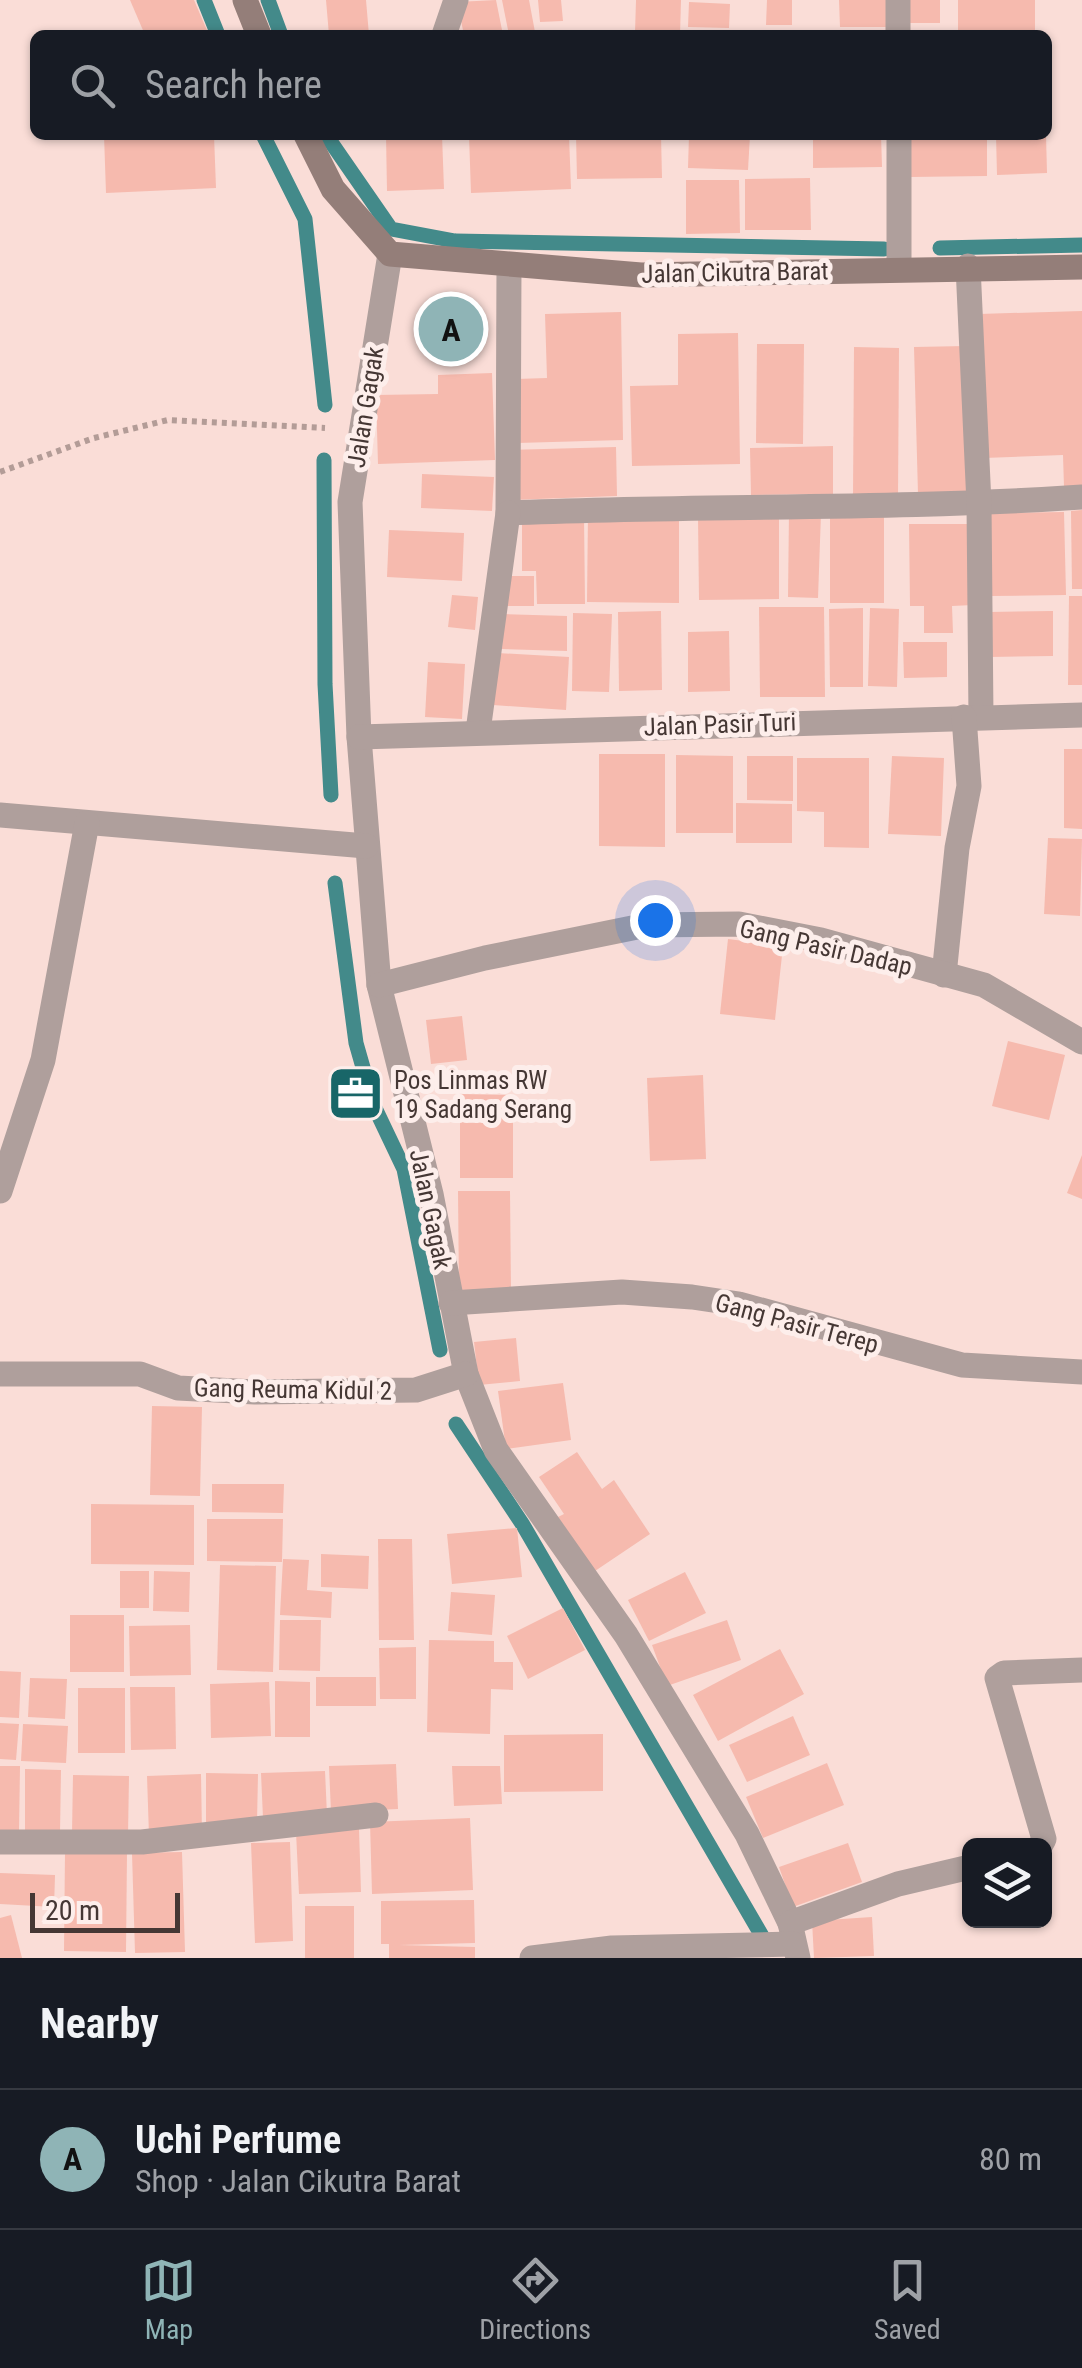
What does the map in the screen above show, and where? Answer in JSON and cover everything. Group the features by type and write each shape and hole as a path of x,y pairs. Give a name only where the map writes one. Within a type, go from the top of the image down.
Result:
{"main road":[{"path":"245,0 257,30"},
{"path":"308,140 333,189 390,254"},
{"name":"Jalan Cikutra Barat","path":"390,254 641,275 968,266 1082,267"}],"street":[{"path":"446,30 456,0"},
{"path":"898,0 898,30"},
{"path":"899,140 899,268"},
{"name":"Jalan Gagak","path":"390,254 350,502 366,846 379,985 431,1194 466,1374 496,1450 648,1669 747,1834 794,1942"},
{"path":"478,731 508,513 509,265"},
{"path":"944,974 957,848 970,786 980,504 968,266"},
{"path":"508,513 904,501 980,504 1082,497"},
{"name":"Jalan Pasir Turi","path":"359,737 1082,715"},
{"path":"0,816 366,846"},
{"path":"0,1192 43,1060 87,823"},
{"name":"Gang Pasir Dadap","path":"379,985 485,958 648,925 739,924 821,940 984,984 1082,1042"},
{"name":"Gang Pasir Terep","path":"451,1303 622,1292 692,1297 739,1304 962,1365 1082,1372"},
{"name":"Gang Reuma Kidul 2","path":"0,1374 140,1374 178,1388 255,1392 416,1390 466,1374"},
{"path":"1044,1838 997,1678 1004,1673 1082,1670"},
{"path":"0,1842 142,1842 376,1815"},
{"path":"532,1958 612,1948 794,1942 898,1884 962,1869"}],"path":[{"path":"0,472 94,438 168,420 360,430"}],"building":[{"path":"130,0 194,0 207,30 143,30"},
{"path":"326,0 366,0 369,30 329,30"},
{"path":"496,0 502,30 463,30 457,2"},
{"path":"502,0 529,0 535,30 508,30"},
{"path":"538,0 561,0 563,21 540,22"},
{"path":"636,0 681,0 680,30 635,30"},
{"path":"767,0 792,0 792,25 766,25"},
{"path":"839,0 886,0 886,27 840,27"},
{"path":"907,0 940,0 940,23 907,23"},
{"path":"958,0 1035,0 1035,30 958,30"},
{"path":"689,2 730,4 729,28 688,27"},
{"path":"104,140 214,140 216,188 106,193"},
{"path":"386,140 442,140 444,189 387,191"},
{"path":"469,140 569,140 571,189 471,193"},
{"path":"576,140 661,140 662,178 577,179"},
{"path":"689,140 750,140 748,170 688,168"},
{"path":"813,140 881,140 882,167 813,168"},
{"path":"910,140 987,140 987,176 910,177"},
{"path":"996,140 1046,140 1047,173 997,175"},
{"path":"810,178 811,230 745,230 745,179"},
{"path":"686,180 739,180 740,233 686,234"},
{"path":"1082,311 1082,487 1064,487 1063,455 984,458 979,314"},
{"path":"621,312 623,440 517,443 516,379 547,378 545,314"},
{"path":"738,333 740,464 632,466 630,386 678,385 678,334"},
{"path":"757,344 804,344 803,444 756,443"},
{"path":"966,346 969,492 918,494 914,347"},
{"path":"854,347 899,348 898,497 853,497"},
{"path":"492,373 495,460 378,464 376,395 438,394 438,375"},
{"path":"833,446 833,494 751,495 750,448"},
{"path":"616,447 617,496 510,500 508,450"},
{"path":"422,474 494,477 492,511 421,508"},
{"path":"1082,510 1082,589 1072,589 1071,511"},
{"path":"588,512 679,512 679,603 587,602"},
{"path":"789,512 821,513 818,598 788,597"},
{"path":"1064,512 1066,595 990,596 989,513"},
{"path":"830,514 884,514 884,603 830,603"},
{"path":"522,516 584,516 585,604 537,604 536,571 522,571"},
{"path":"698,517 779,517 779,599 699,600"},
{"path":"909,524 972,524 973,605 952,606 953,633 924,633 924,606 910,606"},
{"path":"389,530 464,533 462,581 387,577"},
{"path":"500,576 534,576 534,606 500,606"},
{"path":"452,595 478,597 475,630 448,627"},
{"path":"1069,596 1082,596 1082,685 1068,685"},
{"path":"759,607 824,607 825,697 760,697"},
{"path":"863,608 863,687 830,687 829,609"},
{"path":"870,608 899,609 897,687 868,686"},
{"path":"661,611 662,690 619,691 618,612"},
{"path":"1053,611 1053,656 989,657 989,612"},
{"path":"573,613 612,614 609,692 572,691"},
{"path":"503,614 567,616 567,651 502,649"},
{"path":"729,631 730,691 688,692 688,632"},
{"path":"903,642 947,642 947,677 904,678"},
{"path":"497,653 569,657 566,710 493,705"},
{"path":"428,662 465,664 462,719 425,717"},
{"path":"1064,749 1082,749 1082,829 1064,828"},
{"path":"599,754 665,754 665,847 599,846"},
{"path":"676,755 733,756 733,833 676,833"},
{"path":"747,756 793,756 793,801 747,800"},
{"path":"892,756 944,758 941,836 888,834"},
{"path":"797,758 869,758 869,848 824,847 824,812 797,811"},
{"path":"736,803 792,804 792,843 736,843"},
{"path":"1048,838 1082,839 1080,916 1044,914"},
{"path":"728,939 783,946 775,1020 720,1014"},
{"path":"462,1016 467,1060 431,1064 426,1020"},
{"path":"1008,1041 1065,1055 1049,1120 992,1106"},
{"path":"703,1075 706,1159 650,1161 647,1078"},
{"path":"460,1094 513,1095 513,1178 460,1178"},
{"path":"1082,1155 1082,1199 1067,1193"},
{"path":"458,1191 510,1191 511,1292 459,1292"},
{"path":"516,1338 520,1381 479,1385 474,1342"},
{"path":"563,1383 571,1440 506,1449 498,1391"},
{"path":"152,1406 202,1407 200,1496 150,1495"},
{"path":"577,1452 602,1489 614,1480 650,1534 595,1571 558,1517 564,1514 539,1477"},
{"path":"212,1484 284,1484 283,1513 212,1512"},
{"path":"91,1504 194,1505 194,1565 91,1564"},
{"path":"207,1519 283,1519 282,1562 207,1561"},
{"path":"517,1528 522,1577 452,1584 447,1534"},
{"path":"378,1539 412,1539 414,1640 379,1640"},
{"path":"321,1554 369,1556 368,1589 321,1587"},
{"path":"283,1559 309,1560 307,1590 332,1592 331,1618 280,1615"},
{"path":"220,1565 276,1566 273,1672 217,1670"},
{"path":"120,1571 149,1571 149,1608 120,1608"},
{"path":"154,1571 190,1572 189,1612 153,1611"},
{"path":"685,1572 706,1613 649,1641 628,1600"},
{"path":"451,1592 495,1595 492,1635 448,1631"},
{"path":"563,1608 585,1650 528,1679 507,1636"},
{"path":"70,1615 124,1615 124,1672 70,1672"},
{"path":"280,1620 321,1620 320,1671 279,1670"},
{"path":"727,1620 741,1660 667,1686 652,1645"},
{"path":"190,1625 191,1675 130,1676 129,1626"},
{"path":"429,1640 494,1641 494,1662 513,1662 513,1690 491,1689 490,1734 427,1732"},
{"path":"416,1647 416,1699 380,1699 379,1648"},
{"path":"780,1649 804,1694 718,1741 693,1695"},
{"path":"0,1671 21,1672 19,1718 0,1717"},
{"path":"316,1677 376,1677 376,1706 316,1706"},
{"path":"30,1678 67,1679 65,1719 28,1717"},
{"path":"275,1681 310,1682 310,1737 275,1737"},
{"path":"269,1682 271,1736 211,1738 210,1684"},
{"path":"130,1687 175,1687 176,1749 131,1750"},
{"path":"78,1688 125,1688 125,1753 78,1753"},
{"path":"793,1716 810,1755 747,1782 729,1745"},
{"path":"0,1723 19,1724 16,1760 0,1759"},
{"path":"23,1724 68,1726 66,1763 21,1761"},
{"path":"603,1734 603,1791 504,1792 504,1735"},
{"path":"827,1763 844,1805 763,1838 746,1797"},
{"path":"396,1764 398,1809 331,1812 329,1766"},
{"path":"0,1766 20,1766 19,1832 0,1832"},
{"path":"452,1766 500,1766 502,1804 454,1806"},
{"path":"25,1769 61,1770 60,1833 25,1832"},
{"path":"325,1771 327,1815 263,1818 261,1773"},
{"path":"206,1773 258,1774 257,1822 206,1822"},
{"path":"201,1774 202,1834 149,1835 147,1776"},
{"path":"73,1775 129,1776 128,1835 72,1834"},
{"path":"470,1818 473,1890 372,1894 370,1822"},
{"path":"359,1829 361,1892 299,1894 296,1832"},
{"path":"290,1842 293,1941 255,1943 251,1843"},
{"path":"848,1843 862,1882 793,1907 779,1867"},
{"path":"65,1852 127,1852 126,1952 64,1951"},
{"path":"182,1852 185,1952 135,1953 132,1853"},
{"path":"0,1873 55,1875 54,1907 0,1904"},
{"path":"474,1900 475,1943 399,1945 475,1947 475,1958 389,1958 389,1944 381,1944 381,1901"},
{"path":"305,1906 354,1906 354,1958 305,1958"},
{"path":"11,1915 22,1958 0,1958 0,1918"},
{"path":"872,1917 874,1956 814,1958 812,1921"}],"waterway":[{"path":"204,0 216,30"},
{"path":"268,0 279,30"},
{"path":"266,140 305,219 325,405"},
{"path":"329,140 391,229 455,241 884,249"},
{"path":"940,248 1082,245"},
{"path":"324,460 325,684 331,795"},
{"path":"335,883 356,1043 374,1106 404,1169 440,1350"},
{"path":"456,1424 523,1525 762,1936"}],"place":[{"name":"Uchi Perfume","path":"451,329"},
{"name":"Pos Linmas RW 19 Sadang Serang","path":"355,1094"}]}
